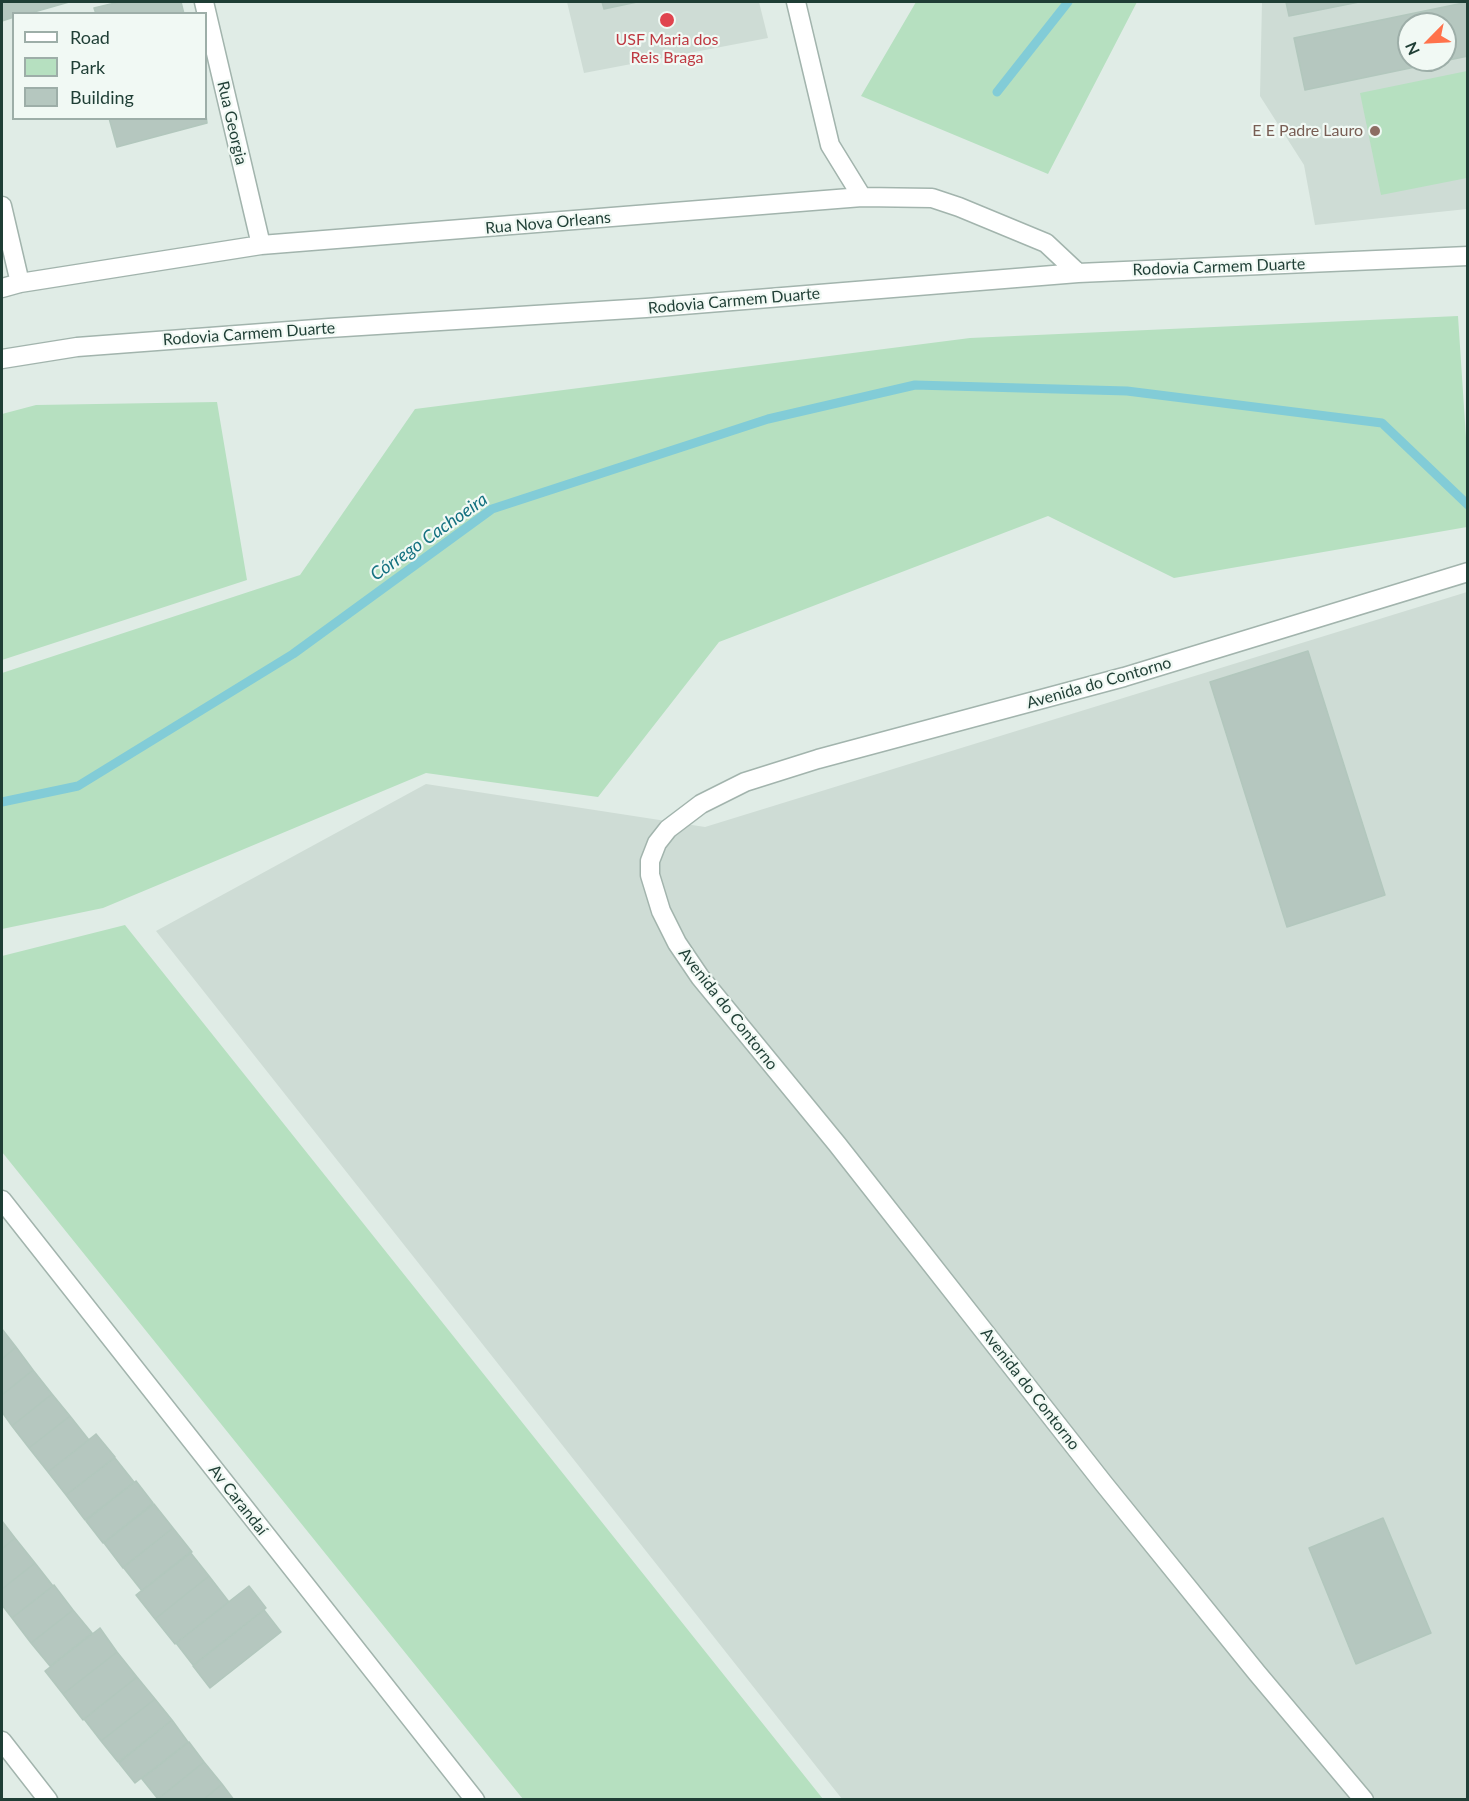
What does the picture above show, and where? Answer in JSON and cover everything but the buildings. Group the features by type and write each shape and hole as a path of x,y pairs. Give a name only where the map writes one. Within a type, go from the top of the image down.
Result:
{"street":[{"path":"796,2 830,145 862,197"},
{"name":"Rua Georgia","path":"207,15 261,245"},
{"name":"Rua Nova Orleans","path":"2,288 20,283 261,245 862,197 932,198 959,207 1046,243 1078,273"},
{"path":"2,206 20,283"},
{"name":"Rodovia Carmem Duarte","path":"2,359 77,347 646,308 1078,273 1467,256"},
{"name":"Avenida do Contorno","path":"1364,1800 1104,1484 837,1144 700,977 677,943 661,911 650,876 650,861 657,843 668,829 701,804 745,782 818,759 1124,677 1467,572"},
{"name":"Av Carandaí","path":"2,1200 475,1800"},
{"path":"2,1741 48,1800"}],"shaded area":[{"name":"USF Maria dos Reis Braga","path":"567,2 759,2 768,38 584,73"},
{"name":"E E Padre Lauro","path":"1262,2 1467,2 1467,209 1315,225 1304,165 1260,96"},
{"path":"1467,592 1467,1799 842,1799 156,931 426,784 705,827"}],"green space":[{"path":"916,2 1137,2 1048,174 861,96"},
{"path":"1467,71 1467,178 1381,195 1360,93"},
{"path":"1458,316 1467,453 1467,527 1174,578 1048,516 719,642 598,797 426,773 103,908 2,929 2,673 300,575 415,409 970,338"},
{"path":"217,402 247,580 2,660 2,414 36,405"},
{"path":"125,925 823,1799 523,1799 2,1152 2,956"}],"waterway":[{"name":"Córrego Cachoeira","path":"997,92 1068,2"},
{"name":"Córrego Cachoeira","path":"2,802 78,786 293,654 492,509 768,419 915,385 1127,391 1382,423 1468,505"}],"place":[{"name":"USF Maria dos Reis Braga","path":"667,20"},
{"name":"E E Padre Lauro","path":"1375,131"}]}
